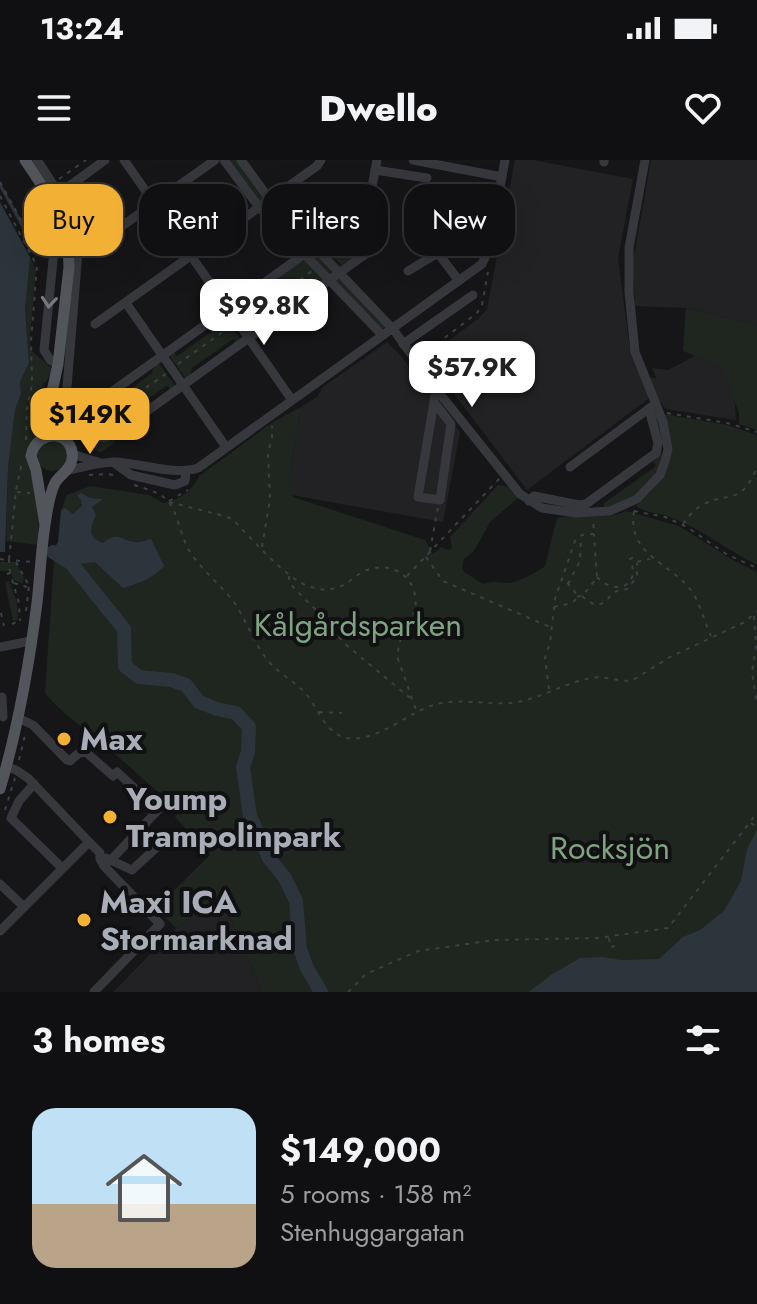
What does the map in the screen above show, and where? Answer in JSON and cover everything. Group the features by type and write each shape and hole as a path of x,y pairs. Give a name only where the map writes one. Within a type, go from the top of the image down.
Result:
{"main road":[{"path":"25,160 51,184"},
{"path":"45,525 31,456 42,438 58,364 68,256"},
{"path":"0,789 18,718 52,492 70,466 72,454 70,447 59,437 50,403"},
{"path":"42,438 59,437"},
{"path":"36,470 48,476 64,473"}],"street":[{"path":"37,160 53,184"},
{"path":"67,184 105,160"},
{"path":"124,160 141,184"},
{"path":"181,184 215,160"},
{"path":"224,160 262,210"},
{"path":"241,160 262,189"},
{"path":"292,184 321,160"},
{"path":"413,160 502,177"},
{"path":"72,454 98,462 186,470 198,468 382,335 394,331 485,260 505,160"},
{"path":"530,502 534,496 586,504 656,453 658,443 654,408 635,352 628,279 629,248 645,160"},
{"path":"376,165 427,178"},
{"path":"246,216 262,205"},
{"path":"59,437 64,424 78,256"},
{"path":"95,324 190,256 292,400"},
{"path":"301,256 92,406 86,416 88,428 98,437 111,436 362,256"},
{"path":"306,256 382,335"},
{"path":"326,256 394,331 503,475 530,502 557,511 593,513 630,508 660,475 668,449 663,422 654,408"},
{"path":"408,271 433,256"},
{"path":"440,256 459,281"},
{"path":"403,344 473,295"},
{"path":"126,303 226,447"},
{"path":"434,402 451,424 440,500 418,497 436,389"},
{"path":"570,467 654,408"},
{"path":"64,473 98,462"},
{"path":"113,462 131,475 175,485 185,481 186,470"},
{"path":"0,647 31,641"},
{"path":"2,697 2,717 18,718 33,725 69,761 83,752 87,753 113,776 117,772 158,810 110,861"},
{"path":"4,770 23,774 110,861 134,870 158,846"},
{"path":"34,784 11,818 62,868"},
{"path":"2,923 24,907 89,842"},
{"path":"94,992 160,924 104,866 100,853"},
{"path":"0,884 24,907"}],"path":[{"path":"58,180 86,160"},
{"path":"0,182 24,226"},
{"path":"0,196 37,266 31,341 32,384 27,409 25,452"},
{"path":"285,304 282,293 317,268"},
{"path":"415,360 481,309 488,269"},
{"path":"88,428 237,322"},
{"path":"654,408 757,432"},
{"path":"262,548 270,499 268,453 272,421"},
{"path":"20,621 19,603 8,573 16,490 22,462"},
{"path":"682,524 702,505 738,495 748,485 757,467"},
{"path":"83,475 119,476"},
{"path":"406,577 503,475"},
{"path":"127,481 157,492 168,501 232,519 302,584 324,589 339,588 365,570 379,567 392,569 406,577 414,590 416,605 401,636 398,650 416,712"},
{"path":"430,553 440,500"},
{"path":"168,501 189,552 237,607 262,653 275,668 299,686 330,728 341,736 366,736 444,702 508,703 600,676 633,680 662,661 745,622 757,611"},
{"path":"711,637 692,592 651,558 640,542 630,508 682,524 726,554 757,568"},
{"path":"582,596 593,604 606,602 614,592 627,589 637,577 636,562 632,558 633,575 626,585 609,586 597,577 593,513"},
{"path":"549,690 544,664 550,643 555,599 575,541 581,536 594,534"},
{"path":"568,584 580,561 581,536"},
{"path":"426,557 443,581 551,628"},
{"path":"636,562 651,558"},
{"path":"0,559 42,562"},
{"path":"12,583 28,586 14,560"},
{"path":"289,575 293,587 344,643 412,699"},
{"path":"554,607 572,603 597,577"},
{"path":"563,578 577,597"},
{"path":"697,601 701,599"},
{"path":"1,613 4,626"},
{"path":"754,615 756,647 752,672 757,705"},
{"path":"12,624 24,622"},
{"path":"318,712 342,713"},
{"path":"364,729 366,736"},
{"path":"348,992 366,974 418,951 495,940 609,937 668,928 757,813"},
{"path":"750,822 756,829"},
{"path":"609,937 610,947 617,946"}],"shaded area":[{"path":"515,160 533,160 633,179 618,258 629,343 648,395 648,399 527,490 426,357 487,309 497,256 515,256 515,184 510,184"},
{"path":"651,160 757,160 757,325 686,308 635,306 633,262"},
{"path":"0,182 24,225 24,256 30,256 25,309 29,363 20,382 21,394 15,410 8,468 5,552 0,552"},
{"path":"387,342 460,432 443,522 286,494 301,407 317,397 323,387"},
{"path":"695,356 732,369 736,420 666,409 658,399 650,378 656,378 652,368 668,370"},
{"path":"81,493 90,498 103,499 92,507 96,515 91,528 94,539 103,543 117,537 138,542 151,539 164,566 145,580 123,588 95,562 69,565 52,559 53,547 58,542 61,510 65,508 73,514 82,506 77,495"},
{"name":"Rocksjön","path":"757,830 757,992 529,992 580,958 659,959 683,937 700,930 724,911 741,881 747,849"},
{"path":"218,900 227,910 262,992 113,992 176,928"}],"green space":[{"path":"228,160 238,160 262,187 262,206"},
{"path":"310,256 325,256 388,326 381,330"},
{"path":"332,256 358,256 343,267"},
{"path":"30,257 36,270 30,350 52,368 43,383 41,423 32,444 39,519 38,545 6,541 8,468 15,410 21,394 20,382 29,363 25,309"},
{"path":"303,259 324,281 251,332 248,328 277,307 264,287"},
{"path":"686,308 757,325 757,430 739,424 739,413 722,367 683,351"},
{"path":"224,316 241,340 234,345 233,339 192,368 190,377 186,379 169,355 175,350 177,356 218,327 219,319"},
{"path":"158,362 175,386 169,392 169,386 166,386 133,410 131,418 108,434 93,431 89,421 93,410 116,392 119,398 152,373"},
{"path":"98,394 100,396 82,414 87,434 103,441 126,431 101,452 87,449 73,418 73,413"},
{"name":"Rocksjön","path":"301,407 289,477 293,497 425,540 433,554 441,547 452,548 450,537 498,485 507,486 519,497 490,522 474,551 464,559 464,572 483,584 513,582 545,566 557,518 609,516 626,511 679,526 757,572 757,992 262,992 227,910 218,901 176,928 156,908 210,855 175,817 180,809 45,693 54,559 69,565 73,514 61,510 67,495 90,486 149,495 163,503 175,499 189,491 199,476 273,422"},
{"path":"653,412 656,412 662,447 656,474 638,493 606,508 603,504 656,466 653,461 657,456"},
{"path":"664,414 727,425 757,435 757,565 690,526 636,506 658,484 666,465"},
{"path":"52,441 63,445 67,456 63,467 52,471 41,467 37,456 41,445"},
{"path":"0,562 15,562 24,577 23,584 13,580 11,571 0,571"},
{"path":"9,581 17,602 18,620 13,621 5,582"}],"pier":[{"path":"0,188 24,232 24,246 0,202"}],"waterway":[{"path":"53,552 71,563 124,629 125,666 139,677 171,680 186,685 199,702 236,713 249,727 248,752 243,767 250,816 269,858 285,878 296,901 300,949 321,992"}],"place":[{"name":"Max","path":"64,739"},
{"name":"Yoump Trampolinpark","path":"110,817"},
{"name":"Maxi ICA Stormarknad","path":"84,920"}],"park label":[{"name":"Kålgårdsparken","path":"358,625"}]}
